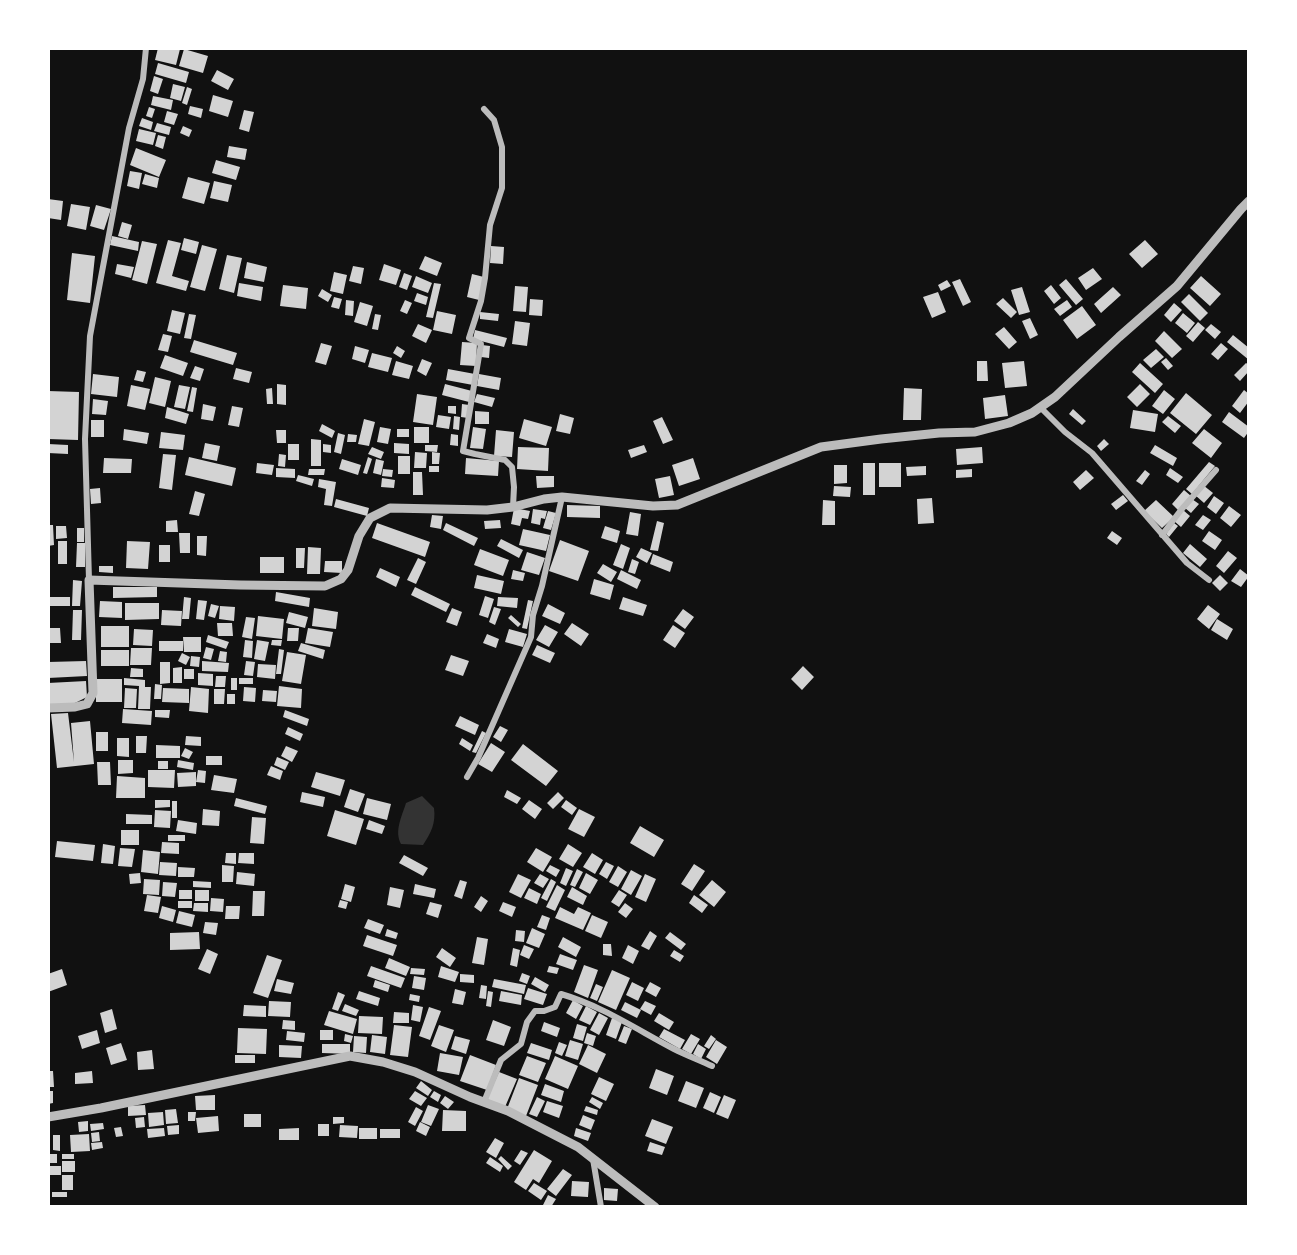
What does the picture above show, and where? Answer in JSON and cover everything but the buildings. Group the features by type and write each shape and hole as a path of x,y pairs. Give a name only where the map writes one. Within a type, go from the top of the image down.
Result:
{"street":[{"path":"48,708 87,704 93,693 85,439 90,336 129,128 143,79 146,48"},
{"path":"484,109 494,120 502,147 502,188 490,225 481,301 469,338 481,344 463,451 505,460 512,467 513,507"},
{"path":"89,580 325,586 341,579 348,570 359,536 370,518 390,507 487,510 562,497 653,506 677,505 821,447 881,438 975,432 1009,423 1055,397 1177,286 1249,201"},
{"path":"1040,407 1065,432 1092,453 1187,563 1209,580"},
{"path":"1162,535 1216,470"},
{"path":"467,777 478,758 531,637 533,615 542,586 562,497"},
{"path":"484,1102 501,1060 521,1044 527,1022 535,1011 555,1007 561,994 611,1014 675,1050 712,1066"},
{"path":"48,1117 350,1056 383,1062 415,1072 516,1114 578,1147 655,1207"},
{"path":"593,1159 601,1207"}],"shaded area":[{"path":"422,796 434,808 434,823 431,832 423,845 401,844 398,829 406,803"}]}
